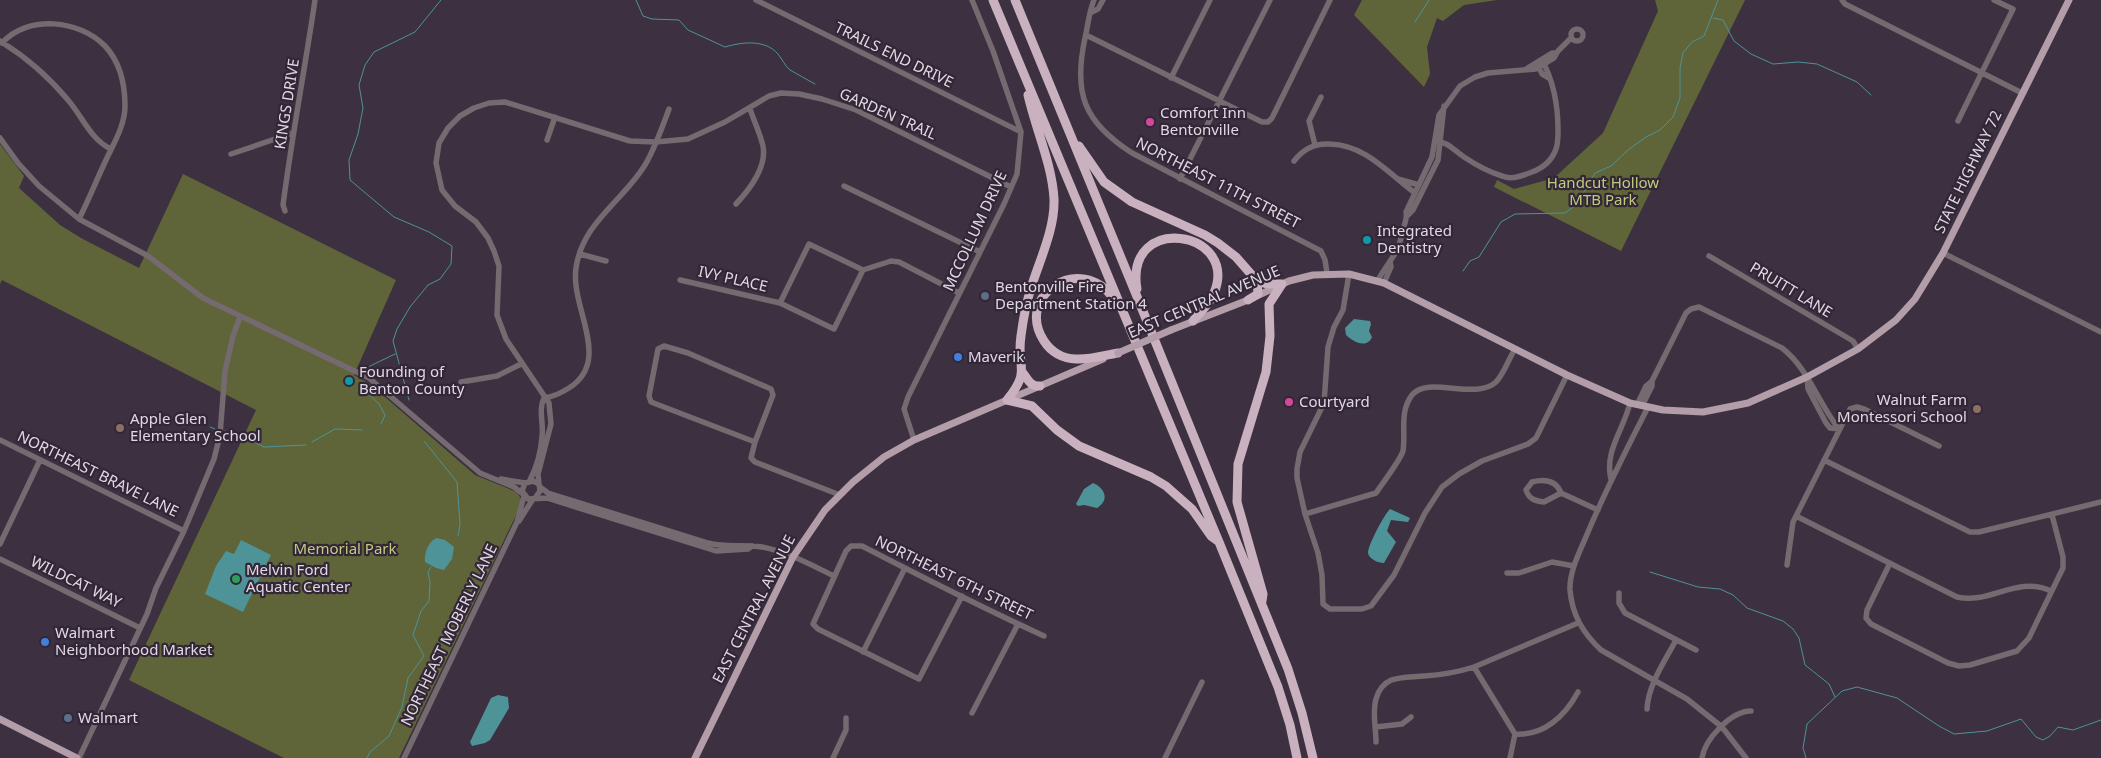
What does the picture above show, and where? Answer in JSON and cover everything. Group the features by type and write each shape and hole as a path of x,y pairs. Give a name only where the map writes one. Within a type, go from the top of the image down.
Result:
{"highway":[{"path":"993,0 1278,687 1290,726 1297,758"},
{"path":"1015,0 1138,299 1296,693 1313,758"},
{"path":"1022,71 1050,172 1054,200 1050,230 1029,295 1020,350 1023,373 1031,384 1035,387 1040,386"},
{"path":"1058,106 1086,157 1104,182 1132,202 1218,243 1236,257 1258,281 1267,284 1282,284"},
{"path":"1138,299 1136,270 1140,259 1148,249 1158,242 1170,238 1190,240 1207,251 1214,262 1217,276 1213,295 1193,321"},
{"path":"1118,353 1081,359 1062,356 1045,343 1039,332 1037,319 1039,305 1049,289 1064,280 1072,278 1081,278 1096,283 1110,294 1120,309"},
{"path":"1248,300 1258,294 1258,281"},
{"path":"1261,604 1263,594 1237,502 1238,464 1266,372 1270,336 1270,304 1282,284"},
{"path":"1023,373 1017,387 1007,400 1032,406 1056,430 1079,446 1151,477 1166,486 1192,510 1210,536 1219,542"}],"main road":[{"name":"STATE HIGHWAY 72","path":"1870,341 1896,320 1916,299 1943,253 2069,0"},
{"name":"EAST CENTRAL AVENUE","path":"696,758 793,557 808,533 840,495 876,462 914,440 1282,284 1313,274 1327,273 1349,274 1381,282 1567,375 1639,405 1678,412 1703,412 1748,403 1807,377 1870,341"},
{"path":"0,719 78,758"}],"street":[{"name":"KINGS DRIVE","path":"285,211 283,205 293,133 299,112 315,0"},
{"name":"TRAILS END DRIVE","path":"756,0 1021,132"},
{"name":"MCCOLLUM DRIVE","path":"914,440 904,409 908,396 1017,174 1021,132 993,51 972,0"},
{"name":"NORTHEAST 11TH STREET","path":"1094,0 1090,12 1080,74 1086,108 1098,126 1111,139 1132,153 1321,252 1325,260 1327,273"},
{"path":"1090,12 1098,10 1103,0"},
{"path":"1171,78 1210,0"},
{"path":"1180,179 1270,0"},
{"path":"1086,35 1220,102 1262,122 1268,122 1272,118 1330,0"},
{"path":"1842,0 1845,4 2022,93"},
{"path":"1958,121 2013,9 1994,0"},
{"path":"79,219 111,149 123,118 125,93 120,69 106,46 79,28 49,24 33,25 17,30 1,42 47,77 80,114 98,141 111,149"},
{"path":"1407,216 1414,210 1435,166 1444,106 1460,86 1475,77 1499,71 1526,69 1541,64 1552,53 1556,53 1571,38"},
{"path":"1438,141 1448,144 1469,160 1502,176 1510,178 1523,176 1538,170 1549,161 1557,148 1558,105 1549,74 1541,64"},
{"name":"GARDEN TRAIL","path":"544,398 506,339 497,314 499,266 488,238 476,222 455,206 442,190 436,163 436,153 439,144 448,128 460,116 474,108 505,102 630,141 656,142 688,138 750,109 769,96 781,93 799,94 837,103 891,126 1011,187"},
{"path":"1315,145 1309,121 1321,97"},
{"path":"544,398 559,394 576,384 588,367 587,337 576,287 576,268 584,238 596,221 629,187 646,164 669,109"},
{"path":"736,204 746,194 759,172 763,148 750,109"},
{"path":"548,140 555,117"},
{"path":"231,154 293,133"},
{"path":"0,138 18,163 39,186 79,219 148,256 202,298 370,378 480,473 519,490 528,499 547,498 716,551 748,549 752,546"},
{"path":"1381,282 1391,267 1390,261 1402,236 1407,216 1406,212 1432,158 1438,141"},
{"path":"1294,161 1305,149 1315,145 1350,146 1371,158 1398,179 1400,183 1415,193"},
{"path":"1398,179 1419,185"},
{"path":"844,186 980,252"},
{"path":"780,303 809,244 863,270 891,261 899,262 959,293"},
{"path":"1943,253 2101,332"},
{"path":"580,254 606,261"},
{"name":"PRUITT LANE","path":"1709,256 1853,341 1858,349"},
{"name":"IVY PLACE","path":"680,280 780,303 834,329 863,270"},
{"path":"1349,274 1343,310 1334,328 1328,347 1324,403 1300,452 1296,478 1318,553 1322,575 1323,604 1330,609 1362,609 1370,606 1394,574 1425,513 1442,487 1482,460 1528,444 1536,438 1567,375"},
{"path":"1746,758 1722,726 1687,699 1609,656 1591,641 1578,622 1570,588 1574,566 1611,479 1646,386 1652,381 1686,313 1691,309 1699,307 1782,348 1792,356 1807,377 1808,389 1826,424 1830,428 1839,429"},
{"path":"78,758 140,628 214,459 220,435 225,371 233,336 240,317"},
{"path":"755,442 651,402 649,396 658,349 664,346 688,353 771,389 773,395 751,458 755,462 840,495"},
{"path":"1305,514 1376,493 1403,452 1403,418 1412,395 1420,389 1479,389 1489,386 1497,381 1515,348"},
{"path":"462,382 497,376 521,364"},
{"path":"523,495 522,488 527,482 537,460 542,437 541,405 544,398"},
{"path":"534,499 540,492 538,474 551,424 549,403 544,398"},
{"path":"1611,479 1609,470 1610,454 1626,418 1639,405"},
{"path":"1787,565 1793,522 1850,409 1857,407 1939,446"},
{"name":"NORTHEAST BRAVE LANE","path":"0,440 184,531"},
{"path":"0,544 40,460"},
{"path":"1824,460 1970,532 1979,532 2101,502"},
{"path":"494,478 527,482 539,486 548,493 718,546 764,547 793,557 834,576 813,624 818,629 919,679 962,596"},
{"path":"1561,492 1544,502 1533,500 1528,496 1526,490 1532,482 1544,480 1558,487 1561,492 1598,510"},
{"name":"NORTHEAST MOBERLY LANE","path":"517,522 523,495"},
{"name":"NORTHEAST MOBERLY LANE","path":"404,758 517,522 534,499"},
{"path":"1890,563 1867,610 1866,618 1871,624 1948,663 1959,666 2017,651 2029,638 2063,568 2063,557 2052,515"},
{"path":"1796,516 1957,597 1968,600 2028,585 2039,585 2051,591"},
{"name":"NORTHEAST 6TH STREET","path":"834,576 846,551 851,546 862,546 1044,636"},
{"name":"WILDCAT WAY","path":"0,559 140,628"},
{"path":"1507,573 1519,574 1552,562 1574,566"},
{"path":"863,652 905,568"},
{"path":"1619,593 1618,603 1625,612 1696,650"},
{"path":"1376,742 1374,711 1376,698 1383,685 1393,679 1458,672 1474,667 1578,622"},
{"path":"972,713 1018,624"},
{"path":"1647,709 1647,700 1655,680 1676,640"},
{"path":"1474,667 1515,734 1510,758"},
{"path":"1165,758 1202,682"},
{"path":"1515,734 1529,735 1546,728 1566,710 1578,692"},
{"path":"1702,758 1703,750 1710,738 1722,726 1743,711 1751,711"},
{"path":"1376,727 1402,724 1411,717"},
{"path":"833,758 846,730 846,718"}],"green space":[{"path":"1362,0 1497,0 1464,5 1443,21 1437,18 1427,47 1430,74 1424,87 1354,15"},
{"name":"Handcut Hollow MTB Park","path":"1655,0 1745,0 1621,251 1494,187 1497,180 1514,189 1554,178 1603,133 1658,11"},
{"name":"Memorial Park","path":"0,144 24,176 19,188 60,225 139,268 183,174 396,280 354,375 370,384 475,475 516,492 521,500 521,505 399,758 284,758 129,680 256,410 2,280 0,284"}],"shaded area":[{"path":"1354,319 1370,321 1369,331 1372,337 1367,343 1356,342 1346,335 1345,328"},
{"path":"1093,483 1103,491 1104,501 1097,508 1084,505 1078,506 1076,504 1084,489"},
{"path":"1390,509 1410,518 1408,522 1391,520 1387,531 1396,542 1384,563 1382,563 1372,559 1368,553 1377,530"},
{"path":"437,538 445,540 454,547 452,559 444,570 425,562 427,548"},
{"name":"Melvin Ford Aquatic Center","path":"241,540 271,555 243,612 205,594 216,566 226,551 234,554"},
{"path":"498,695 508,697 509,708 490,740 472,746 470,742 491,698"}],"waterway":[{"path":"409,400 393,341 397,329 410,307 428,285 440,279 451,264 452,246 429,232 394,217 350,180 349,160 358,134 363,108 359,85 365,65 374,52 415,32 441,0"},
{"path":"636,0 643,16 652,19 679,20 688,30 725,47 746,43 767,46 778,54 790,70 815,84"},
{"path":"1415,22 1429,0"},
{"path":"1463,271 1470,261 1479,257 1501,222 1515,214 1565,213 1577,204 1595,173 1611,166 1628,150 1660,130 1673,117 1680,98 1680,68 1683,53 1692,42 1704,36 1718,0"},
{"path":"1713,18 1723,20 1734,41 1751,54 1773,64 1798,62 1817,64 1857,82 1871,95"},
{"path":"368,369 370,366 395,354"},
{"path":"360,383 360,386 379,404 385,415 381,424"},
{"path":"210,427 215,429"},
{"path":"312,442 335,429 362,430"},
{"path":"225,431 244,437"},
{"path":"250,440 264,447 306,445"},
{"path":"424,441 457,482 460,524 458,536"},
{"path":"367,758 370,752 389,736 402,707 408,678 424,656 413,635 421,611 429,601 430,583 428,572 431,567"},
{"path":"1650,572 1698,587 1720,589 1733,595 1747,608 1783,621 1793,629 1799,638 1805,665 1829,684 1835,697"},
{"path":"1806,758 1803,748 1807,724 1842,691 1857,687 1897,698 1954,734 1987,731 2021,719 2036,737 2043,740 2050,736 2058,727 2073,730 2101,720"}],"place":[{"name":"Comfort Inn Bentonville","path":"1150,122"},
{"name":"Integrated Dentistry","path":"1367,240"},
{"name":"Bentonville Fire Department Station 4","path":"985,296"},
{"name":"Maverik","path":"958,357"},
{"name":"Founding of Benton County","path":"349,381"},
{"name":"Courtyard","path":"1289,402"},
{"name":"Walnut Farm Montessori School","path":"1977,409"},
{"name":"Apple Glen Elementary School","path":"120,428"},
{"name":"Melvin Ford Aquatic Center","path":"236,579"},
{"name":"Walmart Neighborhood Market","path":"45,642"},
{"name":"Walmart","path":"68,718"}]}
